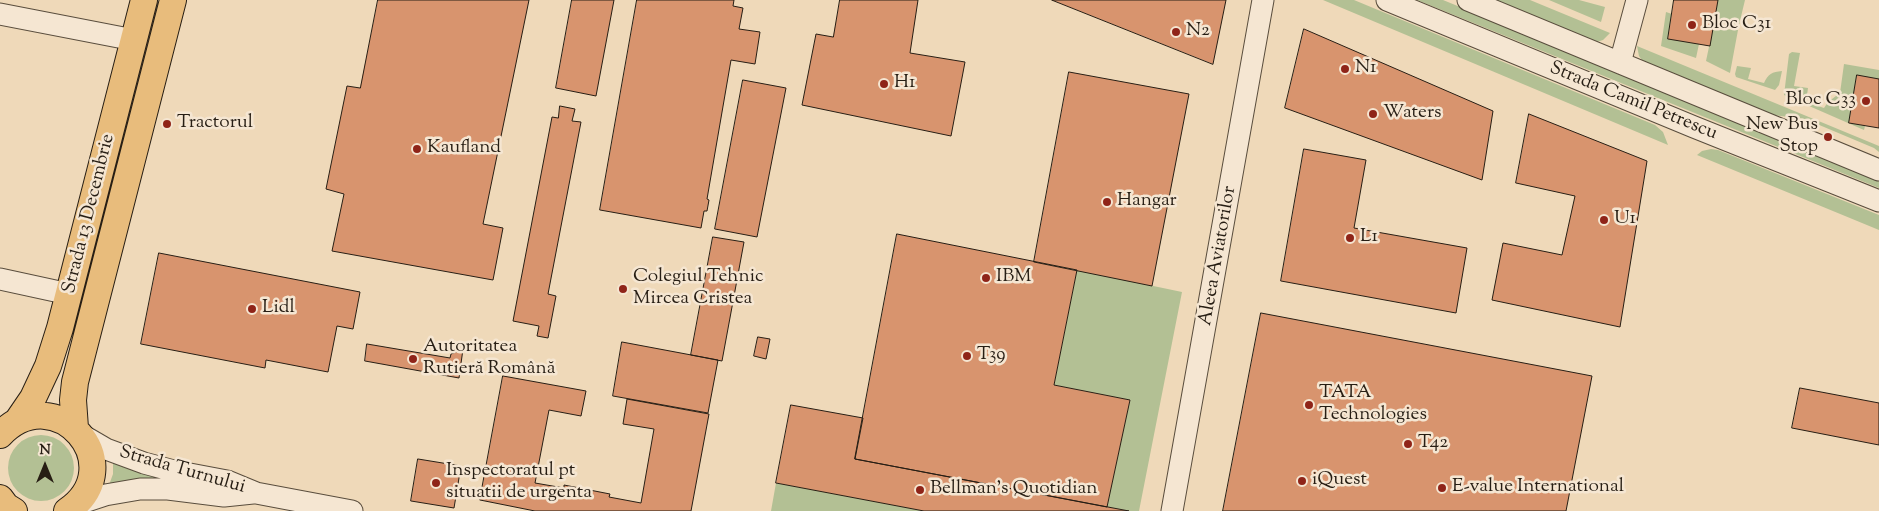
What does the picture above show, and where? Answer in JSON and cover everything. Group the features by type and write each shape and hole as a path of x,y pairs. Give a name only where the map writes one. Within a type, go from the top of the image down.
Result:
{"main road":[{"name":"Strada 13 Decembrie","path":"6,428 33,398 48,366 69,294 144,0"},
{"name":"Strada 13 Decembrie","path":"78,432 73,400 75,382 173,0"},
{"name":"Strada 13 Decembrie","path":"6,428 32,416 47,416 62,420 78,432 88,446 92,459 92,472 84,496 71,508"},
{"path":"0,498 6,506 14,511"}],"street":[{"name":"Aleea Aviatorilor","path":"1172,511 1263,0"},
{"name":"Strada Camil Petrescu","path":"1387,0 1694,128 1879,201"},
{"name":"Strada Camil Petrescu","path":"1468,0 1879,170"},
{"path":"1620,63 1637,0"},
{"path":"0,14 134,40"},
{"path":"0,279 69,294"},
{"name":"Strada Turnului","path":"78,432 124,456 174,471 227,481 256,493 352,511"},
{"name":"Strada Turnului","path":"71,508 105,496 140,489 168,489 224,496 256,493"}],"green space":[{"path":"1323,0 1354,0 1655,125 1663,132 1668,145"},
{"path":"1417,0 1443,0 1879,179 1879,188"},
{"path":"1490,0 1530,0 1610,33 1603,40 1597,42"},
{"path":"1549,0 1579,0 1605,7 1601,22"},
{"path":"1718,0 1745,0 1739,25 1714,22"},
{"path":"1666,12 1672,14 1668,39 1699,44 1696,58 1661,46"},
{"path":"1713,28 1738,30 1730,73 1706,61"},
{"path":"1637,46 1879,146 1879,152 1874,148 1805,119 1773,115 1646,66 1639,56"},
{"path":"1792,52 1800,53 1794,86 1808,88 1806,102 1824,108 1828,102 1840,93 1844,64 1879,70 1879,79 1849,123 1865,126 1864,130 1784,95 1789,54"},
{"path":"1737,66 1751,68 1748,79 1764,83 1771,74 1782,71 1779,85 1775,90 1736,77"},
{"path":"1718,150 1879,215 1879,230 1697,155 1702,151"},
{"path":"1077,270 1182,292 1139,511 1107,507 1130,400 1054,385"},
{"path":"41,435 54,438 64,445 71,455 74,468 71,481 64,491 54,498 41,501 28,498 18,491 11,481 8,468 11,455 18,445 28,438"},
{"path":"113,462 166,480 109,485 113,474"},
{"path":"776,483 924,511 771,511"}],"building":[{"name":"Kaufland","path":"378,0 529,0 483,224 503,228 493,280 332,251 344,194 326,189 347,86 360,88"},
{"path":"572,0 614,0 596,96 556,88"},
{"path":"637,0 734,0 733,6 743,8 739,29 760,32 755,64 731,60 707,199 709,200 707,211 704,211 701,228 600,210"},
{"name":"H1","path":"840,0 918,0 910,53 965,62 951,136 802,105 816,34 833,37"},
{"name":"N2","path":"1052,0 1226,0 1213,64"},
{"name":"Bloc C31","path":"1674,0 1718,0 1710,46 1668,39"},
{"name":"N1","path":"1304,29 1493,111 1482,180 1285,108"},
{"name":"Hangar","path":"1069,72 1189,94 1152,286 1034,262"},
{"name":"Bloc C33","path":"1857,75 1879,79 1879,128 1849,123"},
{"path":"743,80 786,88 757,237 715,229"},
{"path":"560,106 575,109 572,121 581,122 548,294 556,296 548,338 537,336 539,326 513,321 552,117 558,118"},
{"name":"U1","path":"1529,114 1647,161 1620,327 1492,300 1503,243 1562,255 1575,196 1516,183"},
{"name":"L1","path":"1304,149 1366,160 1354,228 1467,248 1456,313 1281,281"},
{"name":"T39","path":"897,234 1077,270 1054,385 1130,400 1107,507 855,459"},
{"path":"713,237 744,242 722,361 691,355"},
{"name":"Lidl","path":"159,253 360,292 353,329 337,326 328,372 266,360 265,368 141,344"},
{"name":"T42","path":"1261,313 1592,376 1566,511 1223,511"},
{"path":"758,337 770,339 766,359 754,356"},
{"path":"622,342 718,360 708,413 613,396"},
{"name":"Autoritatea Rutieră Română","path":"367,344 450,358 451,354 463,349 459,378 365,361"},
{"path":"503,376 586,391 581,416 549,410 535,483 564,488 564,485 610,494 609,497 641,503 654,429 623,424 627,399 709,414 691,511 535,511 480,500"},
{"path":"1800,388 1879,403 1879,445 1792,428"},
{"path":"791,405 863,418 855,459 1129,511 924,511 776,483"},
{"name":"Inspectoratul pt situatii de urgenta","path":"418,459 461,466 454,508 411,501"}],"place":[{"name":"Bloc C31","path":"1692,25"},
{"name":"N2","path":"1176,32"},
{"name":"N1","path":"1345,69"},
{"name":"H1","path":"884,84"},
{"name":"Bloc C33","path":"1866,101"},
{"name":"Waters","path":"1373,114"},
{"name":"Tractorul","path":"167,124"},
{"name":"New Bus Stop","path":"1828,137"},
{"name":"Kaufland","path":"417,149"},
{"name":"Hangar","path":"1107,202"},
{"name":"U1","path":"1604,220"},
{"name":"L1","path":"1350,238"},
{"name":"IBM","path":"986,278"},
{"name":"Colegiul Tehnic Mircea Cristea","path":"623,289"},
{"name":"Lidl","path":"252,309"},
{"name":"T39","path":"967,356"},
{"name":"Autoritatea Rutieră Română","path":"413,359"},
{"name":"TATA Technologies","path":"1309,405"},
{"name":"T42","path":"1408,444"},
{"name":"iQuest","path":"1302,481"},
{"name":"Inspectoratul pt situatii de urgenta","path":"436,483"},
{"name":"E-value International","path":"1442,488"},
{"name":"Bellman's Quotidian","path":"920,490"}]}
